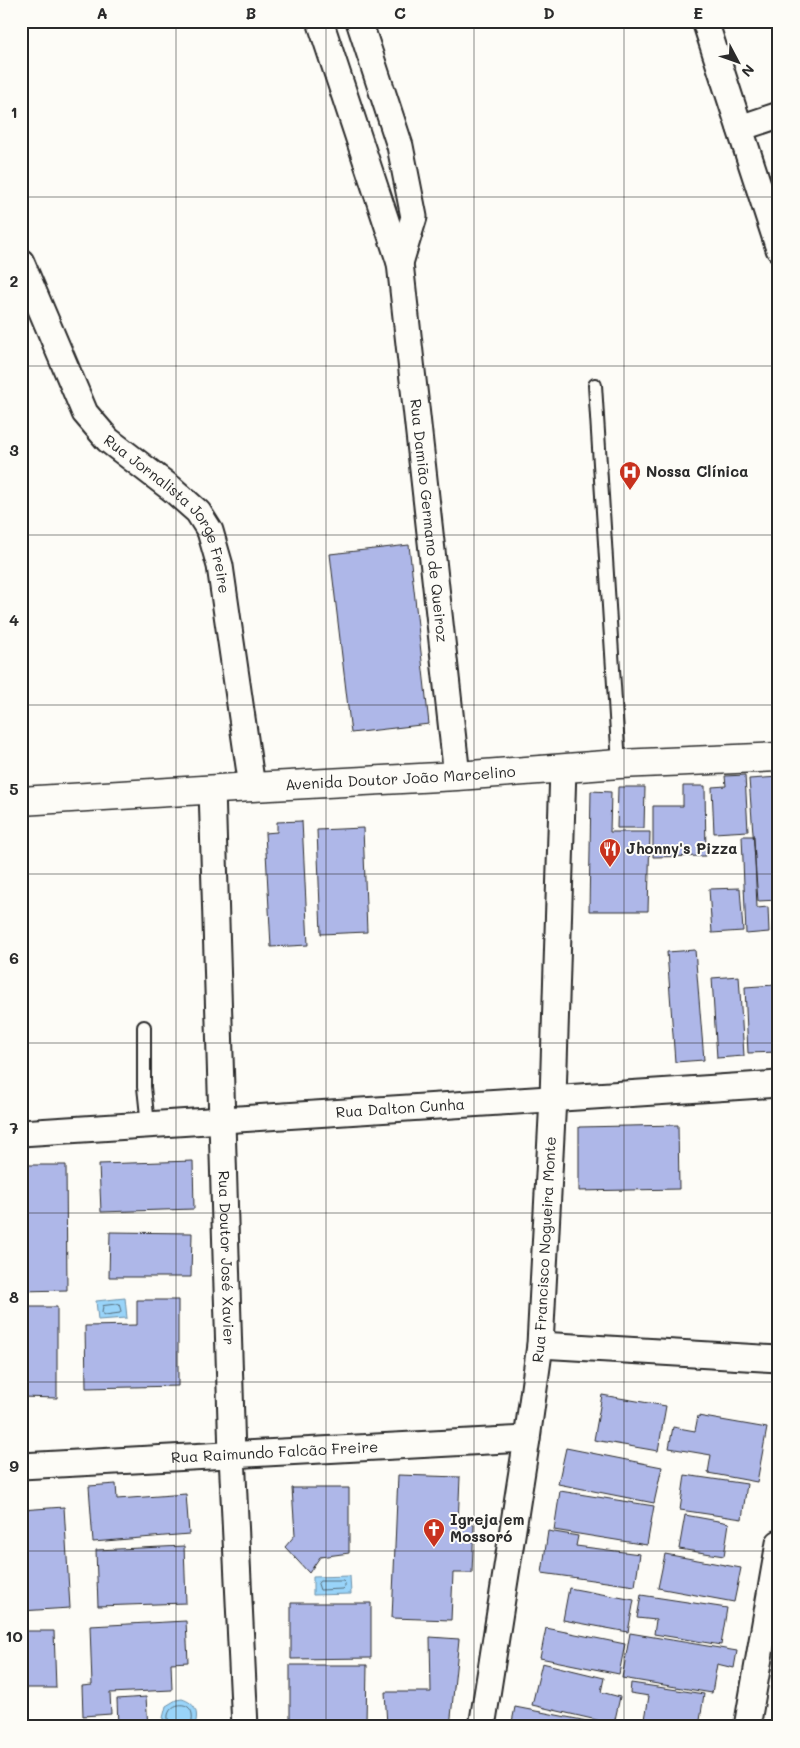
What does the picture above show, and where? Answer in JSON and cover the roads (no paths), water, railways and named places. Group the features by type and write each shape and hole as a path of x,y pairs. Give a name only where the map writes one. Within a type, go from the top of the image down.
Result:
{"street":[{"name":"Rua Damião Germano de Queiroz","path":"320,21 400,263 457,776"},
{"name":"Rua Damião Germano de Queiroz","path":"359,21 400,146 414,217 400,263"},
{"path":"705,21 779,249"},
{"path":"740,128 779,116"},
{"name":"Rua Jornalista Jorge Freire","path":"21,262 85,413 108,440 172,489 198,512 210,531 220,566 252,787"},
{"name":"Avenida Doutor João Marcelino","path":"21,801 457,776 619,764 779,757"},
{"name":"Rua Francisco Nogueira Monte","path":"482,1727 540,1345 553,1098 563,768"},
{"name":"Rua Doutor José Xavier","path":"212,789 232,1455 245,1727"},
{"name":"Rua Dalton Cunha","path":"21,1133 779,1084"},
{"path":"540,1345 779,1359"},
{"name":"Rua Raimundo Falcão Freire","path":"21,1466 527,1439"},
{"path":"747,1727 779,1543"}],"lane":[{"path":"594,384 619,764"},
{"path":"144,1027 144,1087 148,1125"}],"water":[{"path":"125,1298 127,1318 98,1320 96,1301"},
{"path":"350,1576 351,1594 313,1595 313,1577"},
{"path":"182,1699 190,1703 195,1709 195,1725 167,1727 163,1718 166,1706"}],"place":[{"name":"Nossa Clínica","path":"630,491"},
{"name":"Jhonny's Pizza","path":"610,868"},
{"name":"Igreja em Mossoró","path":"434,1548"}]}
